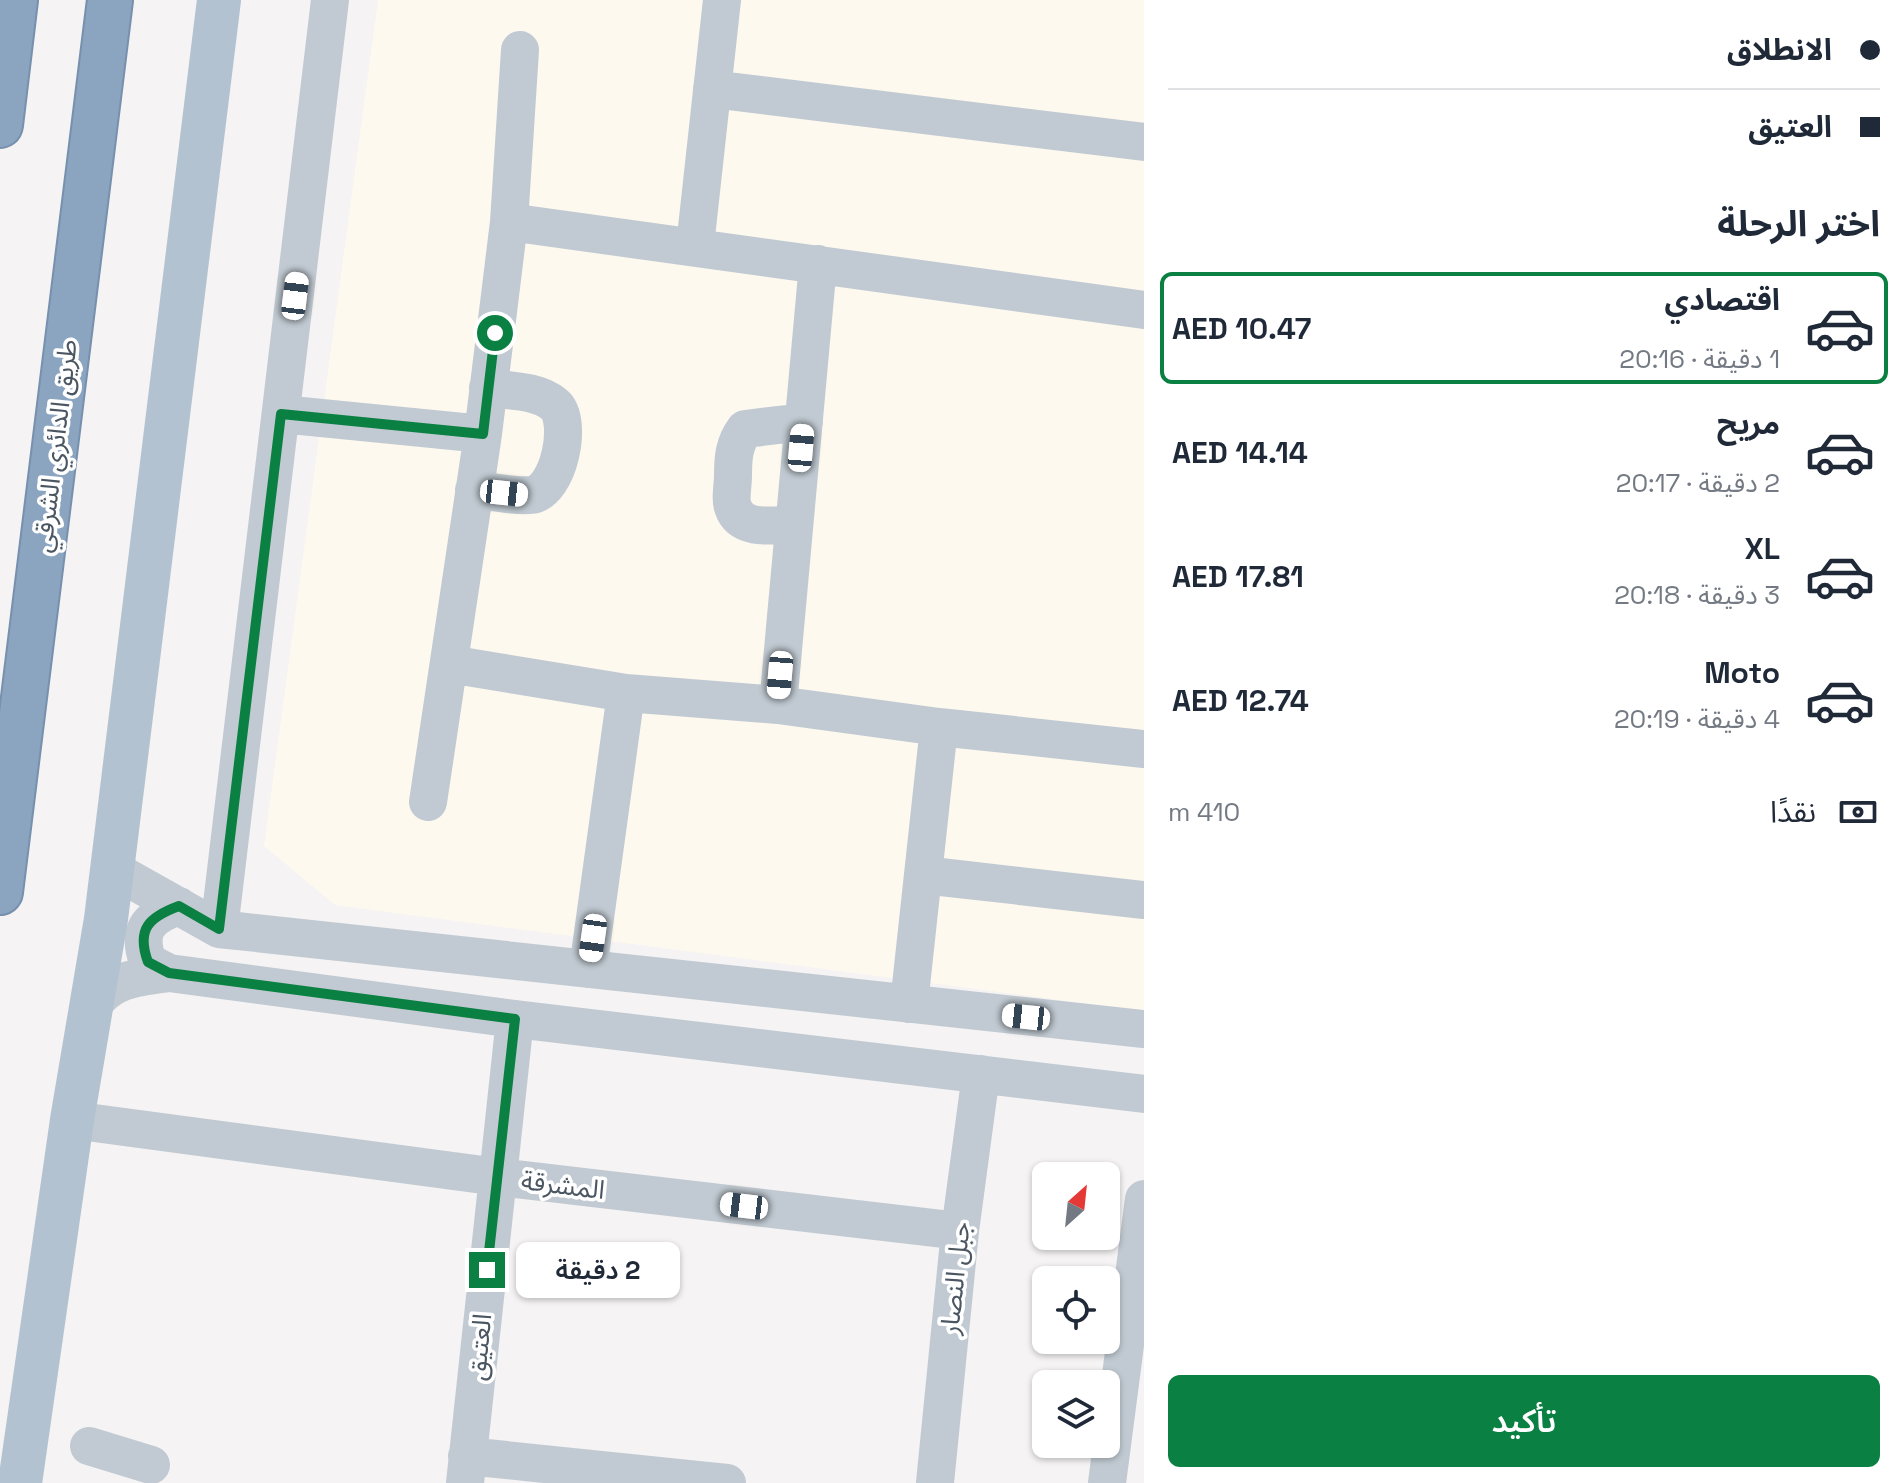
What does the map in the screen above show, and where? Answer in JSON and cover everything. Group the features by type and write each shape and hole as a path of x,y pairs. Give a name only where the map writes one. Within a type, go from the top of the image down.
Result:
{"highway":[{"path":"0,125 15,0"},
{"name":"طريق الدائري الشرقي","path":"0,892 110,0"}],"main road":[{"path":"20,1483 112,869 219,0"}],"street":[{"path":"219,929 330,0"},
{"path":"695,246 722,0"},
{"path":"428,802 483,434 509,222 520,50"},
{"path":"712,89 1144,142"},
{"path":"509,222 1144,310"},
{"path":"778,705 818,264"},
{"path":"474,490 533,495 547,488 556,472 564,420 557,406 542,396 488,388"},
{"path":"281,414 483,434"},
{"path":"794,524 755,526 741,518 733,507 733,459 736,442 745,429 804,422"},
{"path":"449,664 626,693 778,705 939,727 1144,749"},
{"path":"588,969 626,693"},
{"path":"909,1004 939,727"},
{"path":"112,869 219,929 1144,1029"},
{"path":"923,875 1144,900"},
{"path":"169,973 148,962 143,935 149,923 159,914 179,906"},
{"path":"91,1008 116,983 139,976 169,973 515,1019 1144,1094"},
{"name":"العتيق","path":"466,1470 515,1019"},
{"name":"جبل النصار","path":"935,1483 960,1231 981,1074"},
{"name":"المشرقة","path":"72,1120 498,1177 960,1231"},
{"path":"1107,1483 1138,1300 1144,1199"},
{"path":"89,1446 151,1465"},
{"path":"466,1470 727,1483"}],"shaded area":[{"path":"378,0 1144,0 1144,1011 335,905 264,846"}],"route":[{"path":"487,1270 515,1019 169,973 148,962 143,935 149,923 159,914 179,906 219,929 281,414 483,434 495,333"}]}
